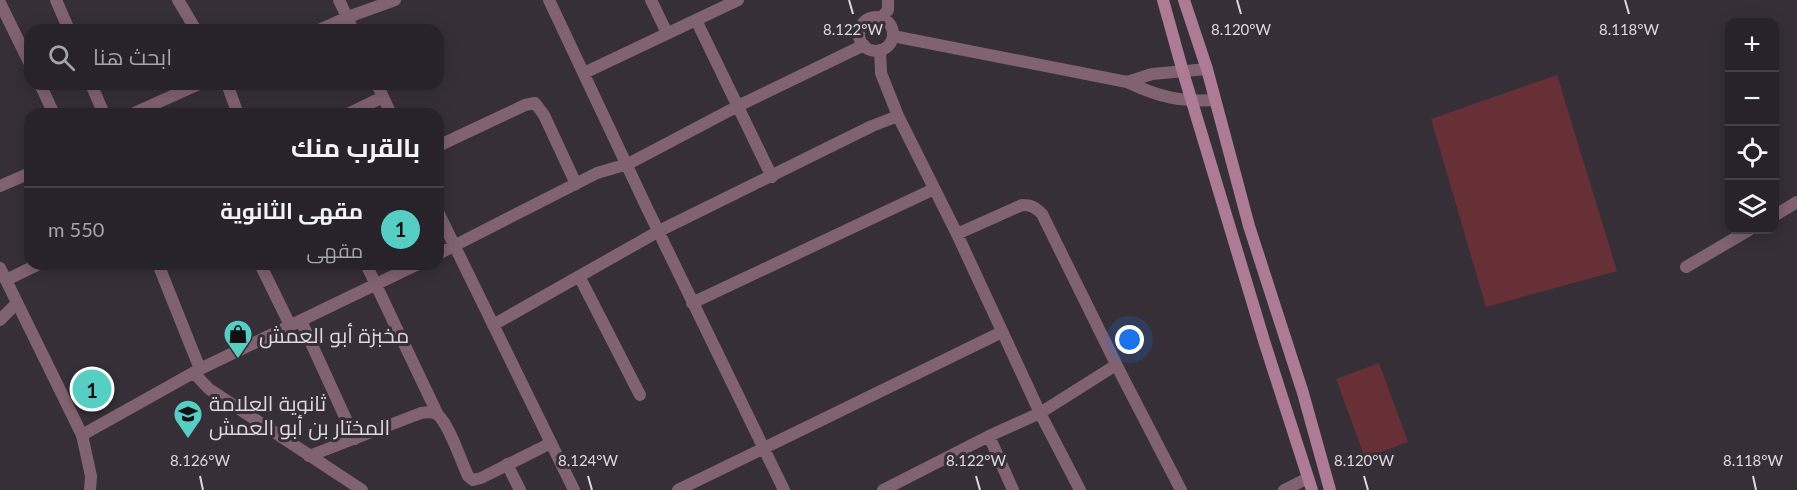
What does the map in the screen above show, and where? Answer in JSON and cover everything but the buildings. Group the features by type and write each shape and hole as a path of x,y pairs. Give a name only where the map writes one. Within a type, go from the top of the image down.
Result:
{"main road":[{"path":"1163,0 1264,344 1310,484"},
{"path":"1184,0 1207,69 1249,226 1303,393 1330,490"}],"street":[{"path":"56,0 66,24"},
{"path":"178,0 192,24"},
{"path":"339,0 351,24"},
{"path":"549,0 692,303 784,490"},
{"path":"651,0 667,33"},
{"path":"584,73 738,0"},
{"path":"332,24 390,1"},
{"path":"882,17 888,10 890,1"},
{"path":"0,3 24,52"},
{"path":"873,17 882,17 888,21 893,36 886,47 871,50 864,45 860,37 860,28 865,21 873,17"},
{"path":"696,20 772,177"},
{"path":"893,36 1127,82 1151,94 1175,100 1215,100"},
{"path":"444,251 597,173 628,164 738,106 864,45"},
{"path":"880,50 881,73 898,116 957,234 1040,413 1080,490"},
{"path":"1127,82 1152,74 1207,69"},
{"path":"43,90 51,108"},
{"path":"94,90 101,108"},
{"path":"145,108 186,90"},
{"path":"229,90 236,108"},
{"path":"380,90 388,108"},
{"path":"360,108 383,97"},
{"path":"444,143 525,105 536,104 576,184"},
{"path":"493,325 658,231 872,126 898,116"},
{"path":"0,186 24,176"},
{"path":"692,303 934,189"},
{"path":"1779,213 1797,202"},
{"path":"957,234 1016,207 1031,205 1037,208 1181,490"},
{"path":"444,225 574,490"},
{"path":"1686,267 1742,234"},
{"path":"0,268 82,435 92,489"},
{"path":"6,280 27,270"},
{"path":"160,270 197,371 209,389 362,490"},
{"path":"264,270 296,323 355,439"},
{"path":"369,270 468,476 473,480 482,478 551,443"},
{"path":"82,435 197,371 405,270"},
{"path":"579,276 640,395"},
{"path":"0,320 17,303"},
{"path":"678,490 1002,332"},
{"path":"883,490 989,436 1040,413 1116,365"},
{"path":"309,456 422,413 431,412 438,415"},
{"path":"989,436 1013,490"},
{"path":"507,465 520,490"},
{"path":"1284,490 1310,484"}],"shaded area":[{"path":"1557,75 1617,271 1486,307 1431,119"},
{"path":"1379,363 1408,442 1365,458 1336,379"}],"place":[{"name":"مخبزة أبو العمش","path":"238,360"},
{"name":"مقهى الثانوية","path":"92,389"},
{"name":"ثانوية العلامة المختار بن أبو العمش","path":"188,440"}]}
